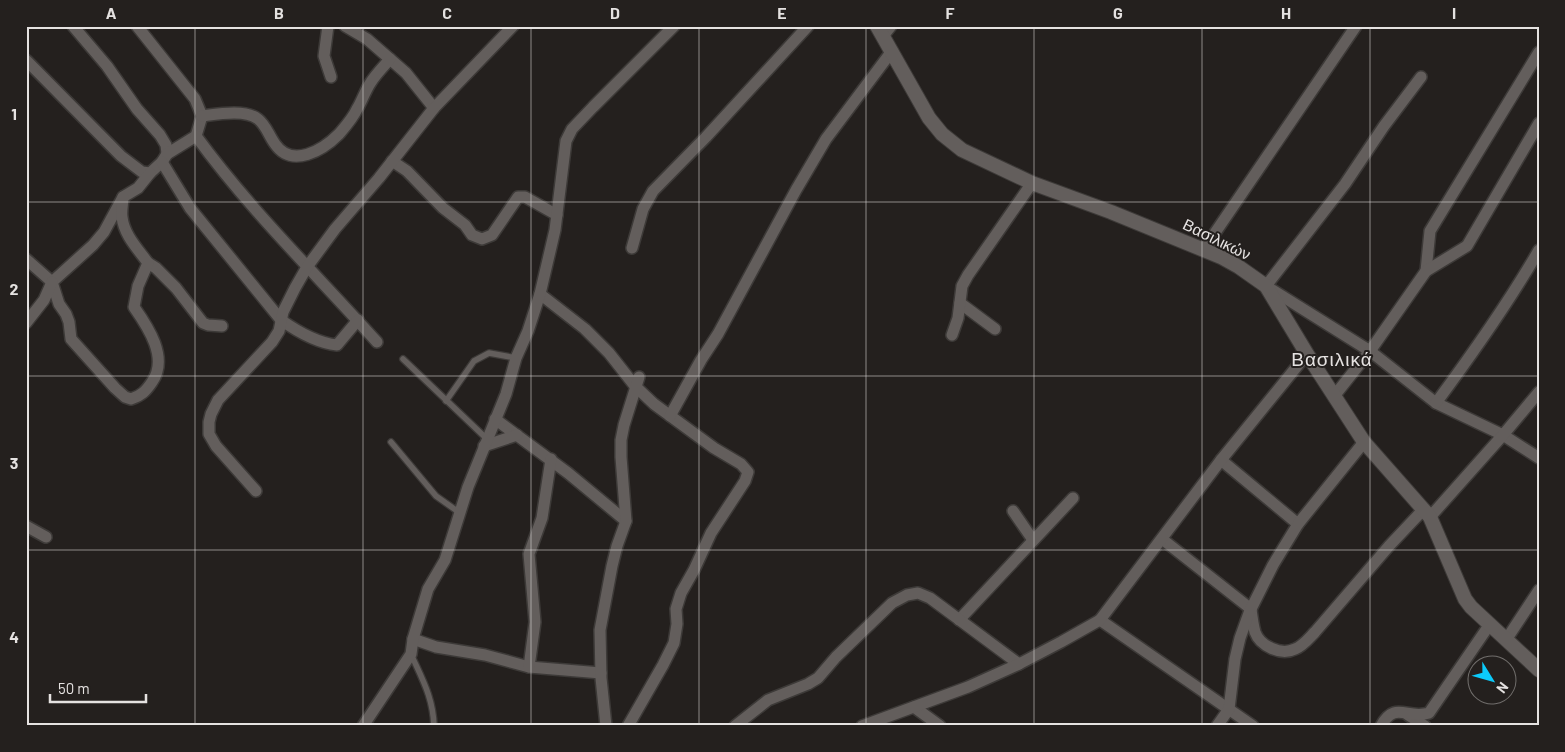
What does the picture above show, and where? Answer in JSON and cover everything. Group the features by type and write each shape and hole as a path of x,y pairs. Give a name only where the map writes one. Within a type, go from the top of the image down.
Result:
{"street":[{"path":"73,26 107,66 137,109 160,135 166,145 164,158 190,208 282,320 296,330 328,344 337,345 358,320"},
{"path":"26,323 44,300 52,282 93,245 104,232 123,197 138,188 164,158 196,136 202,116 195,99 137,26"},
{"path":"328,26 324,56 331,77"},
{"path":"344,26 367,39 406,73 434,108"},
{"path":"256,492 216,446 209,434 209,422 218,400 272,342 279,331 283,312 295,288 307,267 335,230 434,108 513,26"},
{"path":"363,726 411,654 413,639 428,589 444,560 485,442 506,394 516,358 528,331 540,294 555,230 566,141 572,130 593,107 674,26"},
{"path":"632,248 643,209 652,191 706,137 808,26"},
{"path":"1204,249 1356,26"},
{"name":"Βασιλικών","path":"884,29 892,51 929,118 942,134 962,150 1032,183 1204,249 1239,267 1266,286 1364,442 1426,514 1465,599 1471,607 1539,670"},
{"path":"670,416 826,139 892,51"},
{"path":"1426,271 1430,231 1539,52"},
{"path":"202,116 225,112 252,116 260,120 274,144 282,153 292,157 306,154 322,149 340,133 357,111 371,82 390,59"},
{"path":"26,60 121,156 142,172 150,173"},
{"path":"1420,77 1345,184 1266,286 1370,350 1436,403 1503,436 1539,458"},
{"path":"1335,395 1370,350 1426,271 1467,246 1539,123"},
{"path":"196,136 216,164 307,267 377,342"},
{"path":"392,161 407,171 443,208 465,225 472,235 482,239 492,235 518,197 525,196 556,215"},
{"path":"952,335 958,318 962,286 1032,183"},
{"path":"123,197 121,216 124,226 128,235 148,263 156,268 176,288 203,323 222,326"},
{"path":"1436,403 1489,332 1539,250"},
{"path":"26,259 52,282 59,304 69,322 71,339 115,388 125,397 131,399 144,393 158,374 158,354 145,324 134,307 138,286 148,263"},
{"path":"540,294 579,324 609,352 637,382 654,404 714,448 741,464 748,472 745,481 711,532 694,570 681,593 676,609 677,624 674,643 628,726"},
{"path":"960,303 994,330"},
{"path":"862,726 968,687 1019,664 1100,620 1222,460 1307,354"},
{"path":"606,726 601,673 600,630 617,546 626,521 621,440 637,382"},
{"path":"1162,539 1251,609 1256,634 1265,644 1279,651 1293,651 1315,632 1389,546 1426,514 1503,436 1539,392"},
{"path":"495,419 551,459 626,521"},
{"path":"485,442 516,435"},
{"path":"1217,726 1228,709 1235,659 1251,609 1272,565 1298,524 1364,442"},
{"path":"529,667 535,622 528,554 542,518 551,459"},
{"path":"1222,460 1298,524"},
{"path":"959,620 1073,498"},
{"path":"1013,511 1033,540"},
{"path":"26,526 46,536"},
{"path":"1506,640 1539,590"},
{"path":"735,726 768,700 818,678 836,657 892,603 907,594 918,593 930,598 1019,664"},
{"path":"1100,620 1253,726"},
{"path":"1407,714 1420,716 1429,713 1490,624"},
{"path":"413,639 436,648 485,655 529,667 601,673"},
{"path":"914,707 940,726"},
{"path":"1381,726 1384,719 1390,713 1398,710 1425,726"}],"lane":[{"path":"446,401 474,360 489,353 516,358"},
{"path":"403,359 485,442"},
{"path":"391,442 436,496 460,512"},
{"path":"411,654 434,710 434,726"}],"district":[{"name":"Βασιλικά","path":"1332,359"}]}
